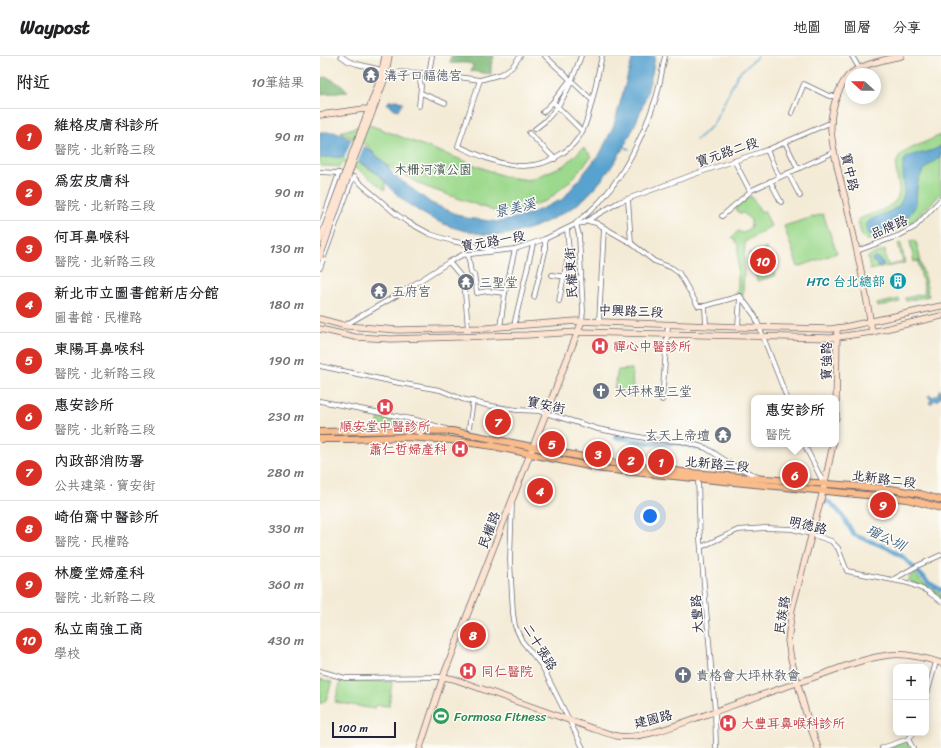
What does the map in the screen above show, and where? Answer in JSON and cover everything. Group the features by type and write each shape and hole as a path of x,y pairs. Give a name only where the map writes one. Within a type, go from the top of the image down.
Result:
{"main road":[{"name":"北新路三段","path":"320,432 411,430 452,431 603,469 698,479 823,487"},
{"name":"北新路三段","path":"320,439 421,437 482,444 680,472 762,479 823,487"},
{"name":"北新路二段","path":"823,487 890,489 920,494 941,500"},
{"name":"北新路二段","path":"823,487 907,499 941,508"}],"street":[{"path":"341,56 348,61 384,71 418,74 429,73 480,80 502,74 512,67 520,56"},
{"path":"384,71 385,56"},
{"path":"320,240 371,110 389,56"},
{"path":"429,73 432,56"},
{"path":"545,56 551,58 571,81 592,100"},
{"path":"535,129 559,107 581,56"},
{"path":"480,80 458,146 495,162 516,166 541,164 555,159 569,150 582,131 592,100 602,56"},
{"path":"576,224 603,198 624,169 637,144 656,97 665,56"},
{"path":"852,56 860,68"},
{"path":"874,56 879,62"},
{"name":"寶中路","path":"860,68 901,56"},
{"path":"418,74 422,86 419,106"},
{"path":"542,112 553,102 571,81"},
{"name":"寶中路","path":"845,81 842,85 833,110 831,129 834,152 857,251 872,332"},
{"path":"792,113 804,84 829,96 838,96"},
{"path":"421,93 445,103"},
{"path":"553,102 582,131"},
{"path":"320,115 364,109 371,110"},
{"path":"320,257 368,118"},
{"name":"寶元路二段","path":"628,199 734,160 766,150 832,122"},
{"path":"529,133 555,159"},
{"path":"785,142 798,169"},
{"path":"766,150 779,177"},
{"path":"722,216 750,191 834,152"},
{"path":"734,160 750,191"},
{"path":"320,172 339,173 353,177 396,214 430,234 452,242 497,252"},
{"path":"320,228 339,173"},
{"path":"788,173 800,196"},
{"path":"320,268 353,177"},
{"path":"770,181 780,202"},
{"path":"628,199 631,243"},
{"name":"寶元路一段","path":"346,326 462,255 497,252 533,244 576,224 583,223 628,199"},
{"name":"品牌路","path":"857,251 900,235 915,227 941,200"},
{"path":"587,221 596,223 631,243 654,261 672,268 679,273 698,306 705,306 740,296"},
{"name":"民權東街","path":"576,224 579,235 582,279 582,321"},
{"path":"559,301 569,251 567,228"},
{"path":"599,321 604,228"},
{"path":"534,297 545,252 545,239"},
{"path":"515,325 533,244"},
{"path":"500,327 505,294 515,249"},
{"path":"468,254 471,274 474,274 478,294 487,291 505,294"},
{"path":"449,262 464,280 468,329"},
{"path":"552,275 582,279"},
{"path":"738,327 740,296"},
{"path":"740,296 755,316 786,395"},
{"path":"705,306 706,326"},
{"name":"中興路三段","path":"320,319 346,326 390,329 468,329 560,321 599,321 738,327 837,328 941,306"},
{"name":"中興路三段","path":"320,329 359,337 397,339 578,332 837,337 872,332 941,316"},
{"name":"民權路","path":"420,748 443,677 582,321"},
{"path":"662,400 668,324"},
{"name":"寶強路","path":"836,395 837,328"},
{"path":"359,337 360,330 385,332 390,329"},
{"name":"寶安街","path":"320,366 440,390 462,399 486,405 517,410 539,411 598,429 655,440 681,441 706,448 731,464 762,479"},
{"path":"320,400 412,419 452,431"},
{"path":"469,428 473,401"},
{"path":"412,419 411,430 421,434 421,437"},
{"path":"805,447 823,487"},
{"path":"823,487 832,447"},
{"name":"大豐路","path":"698,479 701,547 716,711 716,747"},
{"name":"民族路","path":"818,748 791,659 788,641 790,620 823,487"},
{"name":"二十張路","path":"512,500 510,560 515,626 522,642 542,666 583,748"},
{"name":"明德路","path":"701,547 738,530 765,528 792,530 811,534 831,541 838,548 847,571 908,583 927,591 941,602"},
{"path":"894,580 916,566 941,555"},
{"name":"建國路","path":"320,671 345,678 443,677 454,679 570,721 617,736 626,736 640,735 673,726 798,682 878,656 902,655 917,657 939,663"},
{"path":"929,690 939,663"},
{"path":"882,748 908,739 911,736"},
{"path":"908,739 913,748"}],"green space":[{"path":"451,56 494,56 491,65 491,74 471,71 473,65 471,64 450,63"},
{"path":"327,77 343,86 348,92 320,94 320,78"},
{"name":"木柵河濱公園","path":"362,122 506,177 529,180 565,165 583,148 592,156 570,181 548,200 518,210 497,212 426,187 381,162 368,146 340,132 357,127"},
{"path":"941,135 941,194 912,222 870,240 864,238 861,233 858,219 884,209 892,204 897,198 899,185 896,164 899,158 905,151"},
{"path":"329,156 352,158 376,173 385,182 385,190 359,170 342,163 340,167 320,166 320,158"},
{"path":"751,196 762,213 764,210 771,226 745,242 743,295 736,295 738,287 738,245 732,237 738,231 742,233 746,232 751,226 751,220 743,213 739,213 735,208"},
{"path":"823,214 837,253 798,267 784,226"},
{"path":"915,240 920,260 914,262 910,241"},
{"path":"901,243 905,263 870,270 869,256 885,250 886,260 889,266 903,261 898,244"},
{"path":"766,248 775,276 757,281 749,253"},
{"path":"920,261 928,291 925,292 918,262"},
{"path":"928,293 929,296 906,301 905,298"},
{"path":"899,299 900,302 878,307 877,304"},
{"path":"632,369 633,392 631,396 614,389 618,370"},
{"path":"380,415 404,420 402,426 377,426"},
{"path":"914,573 926,585 941,594 941,599 925,588 907,580"},
{"path":"320,679 332,682 326,700 320,704"},
{"path":"341,680 392,682 389,706 375,705 374,709 335,702"},
{"path":"907,740 910,748 886,748"}],"water":[{"path":"633,56 655,56 652,74 647,93 632,131 612,167 587,196 572,208 544,223 528,229 505,235 488,235 461,230 443,224 430,218 407,203 380,176 363,164 350,159 336,157 320,158 320,132 336,132 367,148 383,161 394,175 431,203 466,218 499,222 530,214 563,199 601,152 614,125"},
{"path":"396,100 402,102 402,105 398,110 387,104 389,101"},
{"path":"941,146 941,158 930,164 919,178 916,204 912,212 893,227 879,233 868,234 866,228 867,223 876,217 895,209 902,199 904,193 903,167 906,158 912,155 931,151"},
{"path":"874,257 879,258 881,262 883,262 883,266 878,267 876,263 873,262 872,260"},
{"path":"939,390 941,390 940,398 931,404 929,403 931,400 928,396 930,395 934,397 938,394"}],"pier":[{"path":"352,139 364,145 357,164 351,160 344,159"}],"waterway":[{"path":"696,140 713,125 738,74 758,56"},
{"path":"623,146 629,149"},
{"name":"瑠公圳","path":"615,437 650,443 677,443 703,449 718,458"},
{"name":"瑠公圳","path":"826,501 831,503 842,515 854,535 888,548 903,557 929,583 941,590"}],"place":[{"name":"溝子口福德宮","path":"371,75"},
{"name":"私立南強工商","path":"763,261"},
{"name":"HTC 台北總部","path":"898,281"},
{"name":"三聖堂","path":"466,282"},
{"name":"五府宮","path":"379,291"},
{"name":"禪心中醫診所","path":"600,346"},
{"name":"大坪林聖三堂","path":"601,391"},
{"name":"順安堂中醫診所","path":"385,407"},
{"name":"內政部消防署","path":"498,422"},
{"name":"玄天上帝壇","path":"723,435"},
{"name":"東陽耳鼻喉科","path":"552,444"},
{"name":"蕭仁哲婦產科","path":"460,449"},
{"name":"何耳鼻喉科","path":"598,454"},
{"name":"為宏皮膚科","path":"631,460"},
{"name":"維格皮膚科診所","path":"661,462"},
{"name":"惠安診所","path":"795,475"},
{"name":"新北市立圖書館新店分館","path":"540,491"},
{"name":"林慶堂婦產科","path":"883,505"},
{"name":"崎伯齋中醫診所","path":"473,635"},
{"name":"同仁醫院","path":"468,671"},
{"name":"貴格會大坪林教會","path":"683,675"},
{"name":"Formosa Fitness","path":"441,716"},
{"name":"大豐耳鼻喉科診所","path":"728,723"}],"water label":[{"name":"景美溪","path":"515,208"}]}
